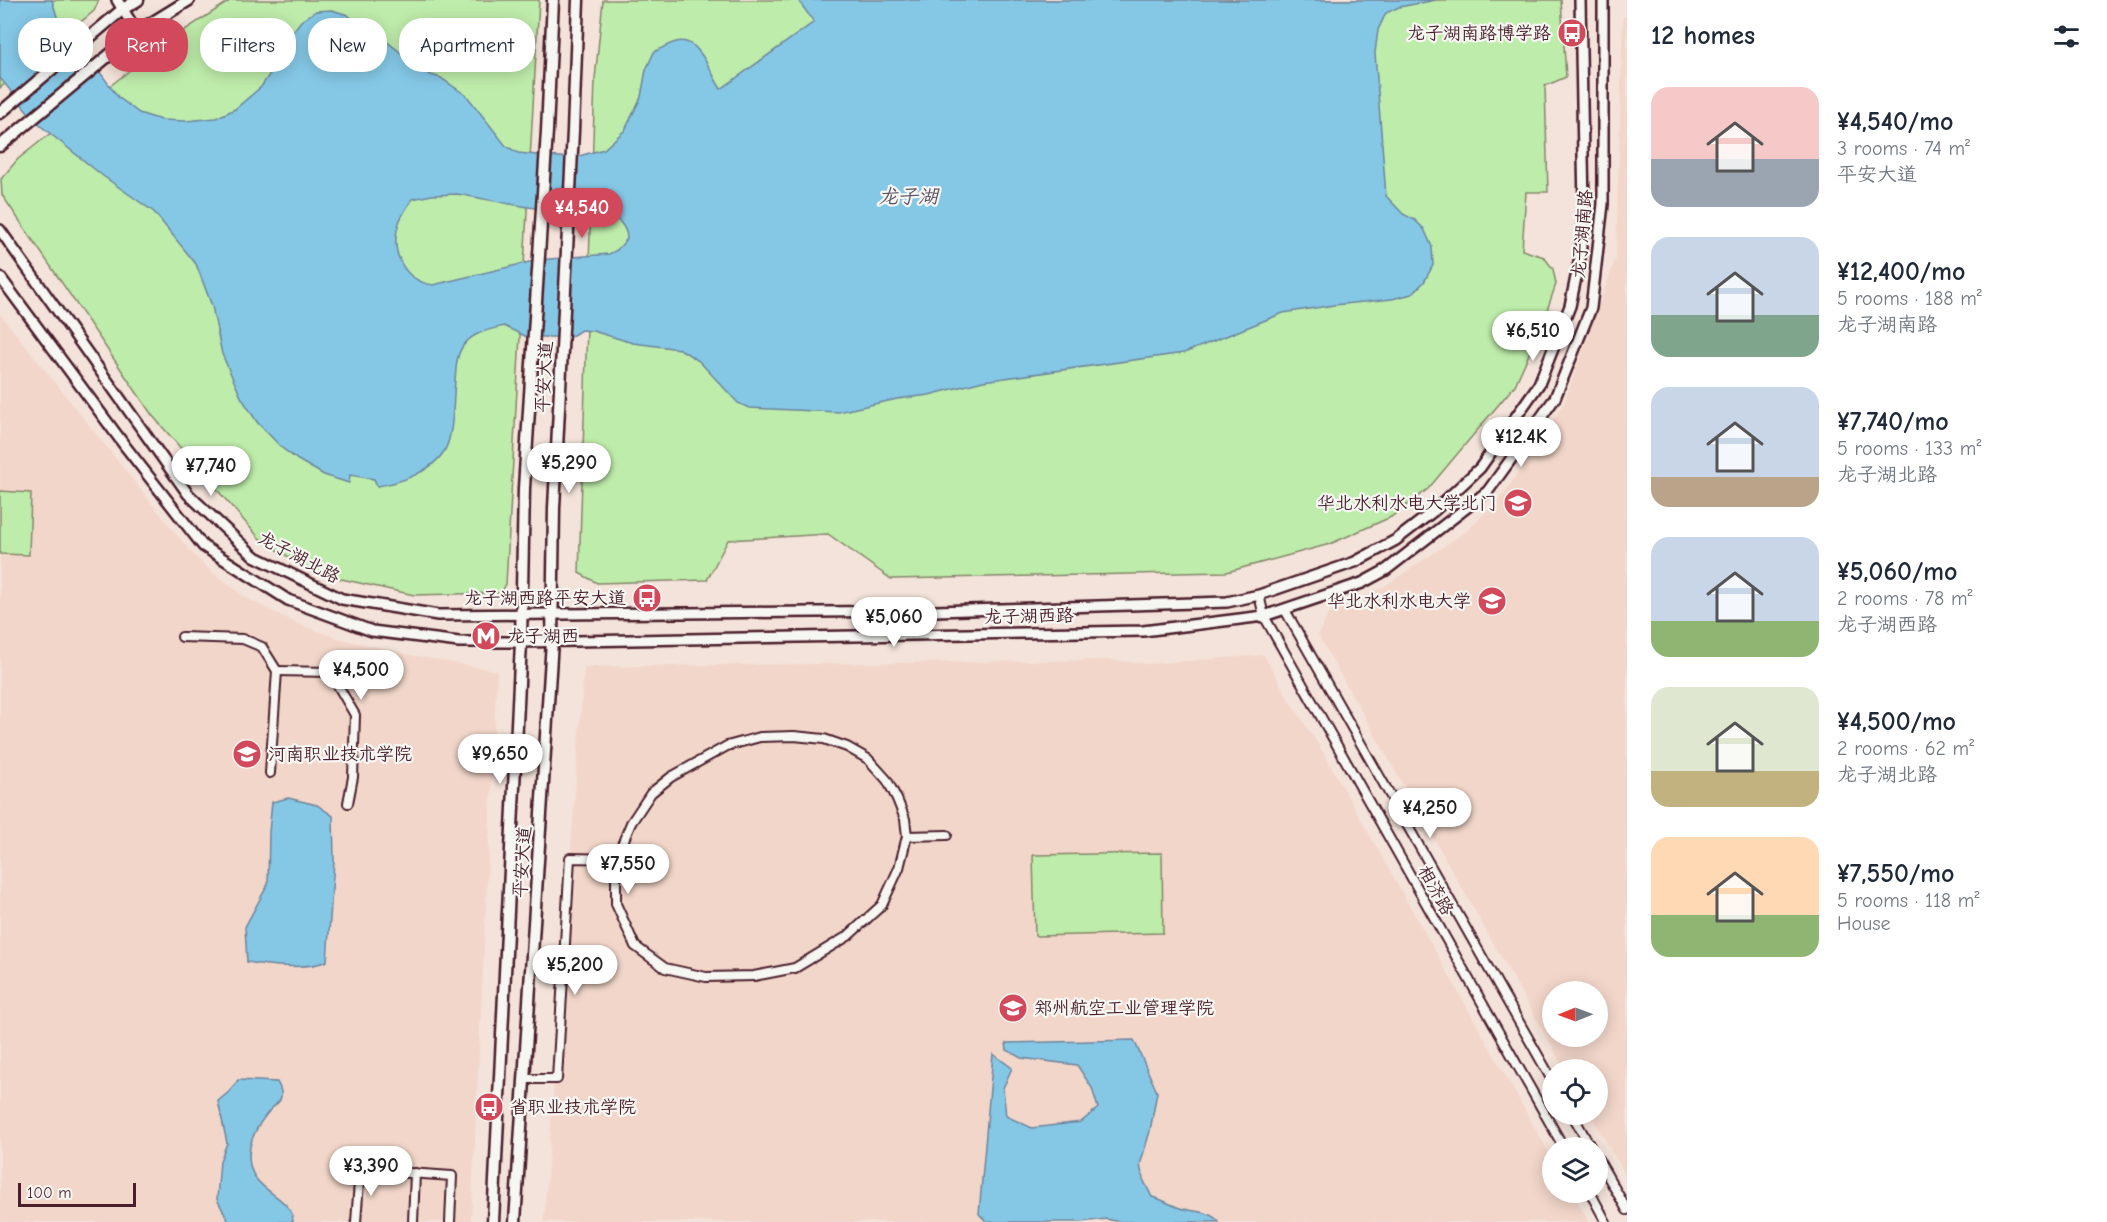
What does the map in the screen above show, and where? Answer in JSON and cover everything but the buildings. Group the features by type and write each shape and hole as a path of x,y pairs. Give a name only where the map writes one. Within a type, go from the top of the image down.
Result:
{"main road":[{"path":"2,112 92,34 120,4 138,0"},
{"path":"160,18 189,0"},
{"name":"平安大道","path":"493,1222 520,642 524,488 553,0"},
{"name":"平安大道","path":"515,1222 552,641 554,508 578,0"},
{"path":"0,146 105,58"}],"street":[{"name":"龙子湖南路","path":"1259,595 1355,562 1396,540 1435,510 1480,468 1539,384 1570,306 1580,258 1584,207 1580,0"},
{"name":"龙子湖南路","path":"1285,610 1362,583 1386,570 1488,491 1555,398 1591,308 1598,257 1603,204 1603,0"},
{"path":"120,4 128,18"},
{"name":"龙子湖北路","path":"0,230 188,494 254,556 342,599 438,615 521,614"},
{"path":"0,277 125,446 204,546 288,600 372,631 459,642 520,642"},
{"name":"龙子湖西路","path":"521,614 947,610 1227,602 1259,595"},
{"name":"相济路","path":"1259,595 1264,616 1558,1137"},
{"name":"龙子湖西路","path":"520,642 1143,631 1264,616 1285,610"},
{"name":"相济路","path":"1285,610 1542,1062"},
{"path":"182,637 243,639 262,647 277,671 270,773"},
{"path":"277,671 330,672 355,715 353,777 348,803"},
{"path":"794,736 824,739 847,747 868,759 887,780 897,799 905,819 907,836 899,868 882,905 848,936 795,968 754,976 706,977 665,968 634,946 616,904 616,860 631,823 651,793 671,777 727,746 760,737 794,736"},
{"path":"907,836 947,835"},
{"path":"524,1079 557,1079 570,858 616,860"},
{"path":"337,1168 452,1176 450,1222"},
{"path":"356,1222 360,1169"},
{"path":"413,1222 415,1173"},
{"path":"1608,1177 1627,1210"},
{"path":"1596,1203 1606,1222"}],"shaded area":[{"name":"华北水利水电大学","path":"1623,17 1627,17 1627,1178 1608,1145 1608,1137 1604,1137 1597,1125 1608,1125 1608,1059 1559,1059 1552,1047 1608,1047 1608,981 1542,981 1542,1029 1318,635 1328,615 1385,586 1468,530 1504,494 1563,405 1616,258"},
{"name":"河南职业技术学院","path":"0,314 189,550 207,568 248,599 298,624 337,638 405,654 497,671 471,1222 0,1222"},
{"name":"郑州航空工业管理学院","path":"1264,655 1289,700 1320,747 1542,1140 1542,1203 1578,1203 1589,1222 544,1222 584,667 1111,660 1148,664"}],"green space":[{"path":"0,0 99,0 94,11 85,18 18,18 20,72 0,88"},
{"path":"231,0 539,0 535,71 535,18 399,18 399,72 535,72 506,584 501,593 414,595 314,573 260,539 152,415 2,195 1,179 18,159 128,72 188,72 188,28 200,20 200,72 296,72 296,18 203,18"},
{"path":"603,0 1561,0 1566,77 1545,86 1548,192 1526,192 1522,250 1544,257 1553,269 1556,284 1542,325 1515,385 1428,489 1391,517 1330,544 1227,572 891,579 828,534 728,540 707,580 597,583 579,573 595,79"},
{"path":"0,491 31,493 29,555 0,554"},
{"path":"1162,853 1163,933 1035,936 1033,855"}],"water":[{"name":"龙子湖","path":"0,0 52,0 57,18 18,18 18,72 93,72 93,63 118,97 139,113 161,120 186,121 216,118 235,109 261,87 271,72 296,72 296,28 301,21 316,11 332,10 351,18 308,18 308,72 387,72 387,42 399,51 399,72 425,72 441,78 467,96 506,146 518,153 572,158 604,149 625,130 641,97 646,70 654,52 676,42 692,45 703,57 721,89 814,22 798,0 1436,0 1399,7 1386,13 1378,30 1375,53 1386,196 1403,214 1415,220 1424,229 1432,247 1433,265 1424,282 1412,294 1392,299 1283,313 1184,353 983,381 929,395 897,399 838,412 749,408 738,403 699,361 680,349 633,343 593,331 581,330 570,337 527,337 504,326 476,335 467,341 461,350 456,367 450,435 445,450 439,458 415,475 377,486 374,479 350,475 349,483 324,475 282,448 257,422 241,397 222,354 212,306 196,264 154,212 103,176 37,123 0,78","holes":["457,194 532,208 605,214 621,223 627,239 617,250 609,254 538,260 433,285 413,277 400,262 396,242 397,231 400,220 412,199"]},
{"path":"288,798 317,805 333,816 334,861 327,961 309,966 276,966 247,962 245,927 268,884 272,802"},
{"path":"1134,1040 1157,1092 1150,1131 1140,1165 1143,1179 1152,1197 1180,1208 1207,1214 1219,1222 1121,1222 1106,1219 1081,1222 987,1222 979,1214 993,1054 1012,1068 1003,1088 1006,1116 1032,1128 1081,1122 1098,1108 1092,1088 1077,1065 1021,1058 1007,1050 1006,1043"},
{"path":"238,1080 277,1082 280,1088 280,1100 255,1131 249,1156 251,1169 256,1178 286,1205 291,1212 293,1222 229,1222 217,1199 220,1161 227,1143 218,1101"}],"place":[{"name":"龙子湖南路博学路","path":"1572,33"},
{"name":"华北水利水电大学北门","path":"1518,503"},
{"name":"龙子湖西路平安大道","path":"647,598"},
{"name":"华北水利水电大学","path":"1492,601"},
{"name":"龙子湖西","path":"486,636"},
{"name":"河南职业技术学院","path":"247,754"},
{"name":"郑州航空工业管理学院","path":"1013,1008"},
{"name":"省职业技术学院","path":"489,1107"}]}
